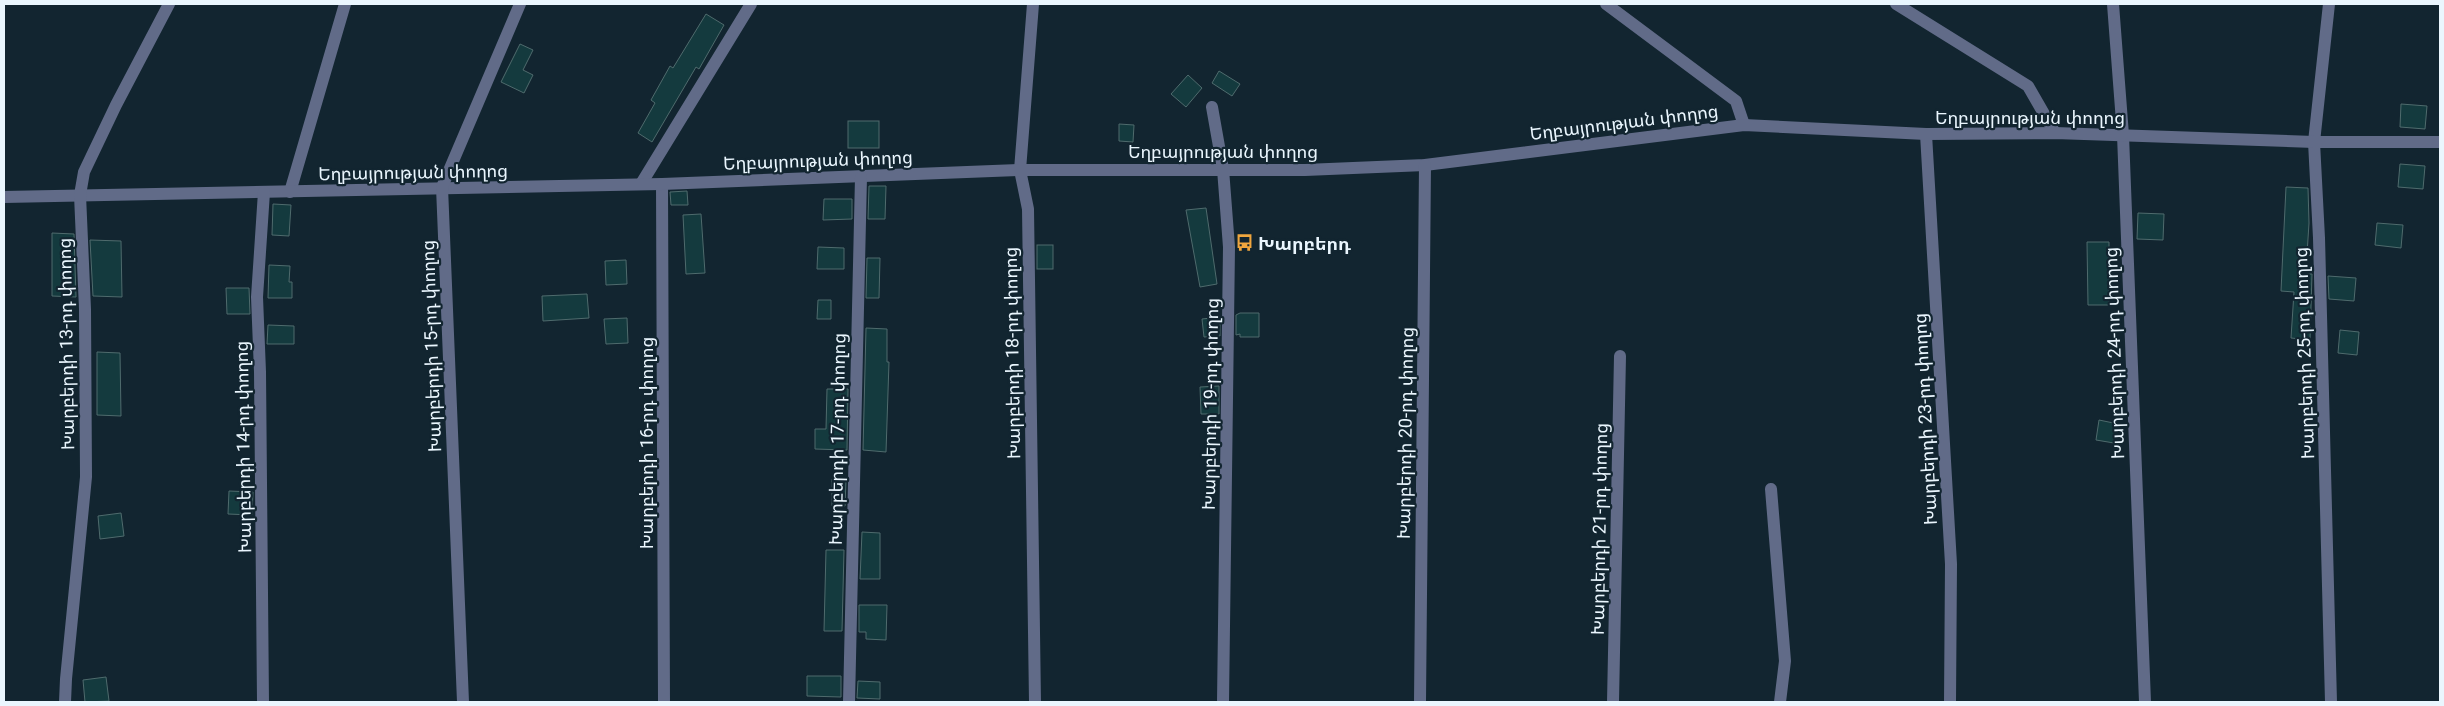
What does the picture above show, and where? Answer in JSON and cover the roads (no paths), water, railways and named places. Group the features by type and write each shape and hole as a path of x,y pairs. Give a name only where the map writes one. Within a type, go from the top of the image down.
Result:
{"street":[{"name":"Խարբերդի 13-րդ փողոց","path":"65,702 86,477 85,308 80,195 84,172 168,4"},
{"path":"290,192 345,4"},
{"name":"Խարբերդի 15-րդ փողոց","path":"463,702 442,188 520,4"},
{"path":"641,184 751,4"},
{"name":"Խարբերդի 18-րդ փողոց","path":"1033,4 1020,170 1028,209 1035,702"},
{"path":"1606,4 1736,101 1744,125"},
{"path":"1896,4 2028,86 2054,133"},
{"name":"Խարբերդի 24-րդ փողոց","path":"2113,4 2124,135 2145,702"},
{"name":"Խարբերդի 25-րդ փողոց","path":"2329,4 2314,142 2319,248 2331,702"},
{"name":"Խարբերդի 19-րդ փողոց","path":"1212,107 1223,169 1229,247 1223,702"},
{"name":"Եղբայրության փողոց","path":"4,197 662,184 1020,170 1305,170 1425,165 1744,125 1926,134 2054,133 2314,142 2440,142"},
{"name":"Խարբերդի 23-րդ փողոց","path":"1926,134 1951,564 1950,702"},
{"name":"Խարբերդի 20-րդ փողոց","path":"1420,702 1425,165"},
{"name":"Խարբերդի 17-րդ փողոց","path":"849,702 861,177"},
{"name":"Խարբերդի 16-րդ փողոց","path":"662,184 664,702"},
{"name":"Խարբերդի 14-րդ փողոց","path":"263,702 260,372 257,297 264,192"},
{"name":"Խարբերդի 21-րդ փողոց","path":"1613,702 1620,356"},
{"path":"1771,489 1785,661 1780,702"}],"place":[{"name":"Խարբերդ","path":"1244,243"}]}
